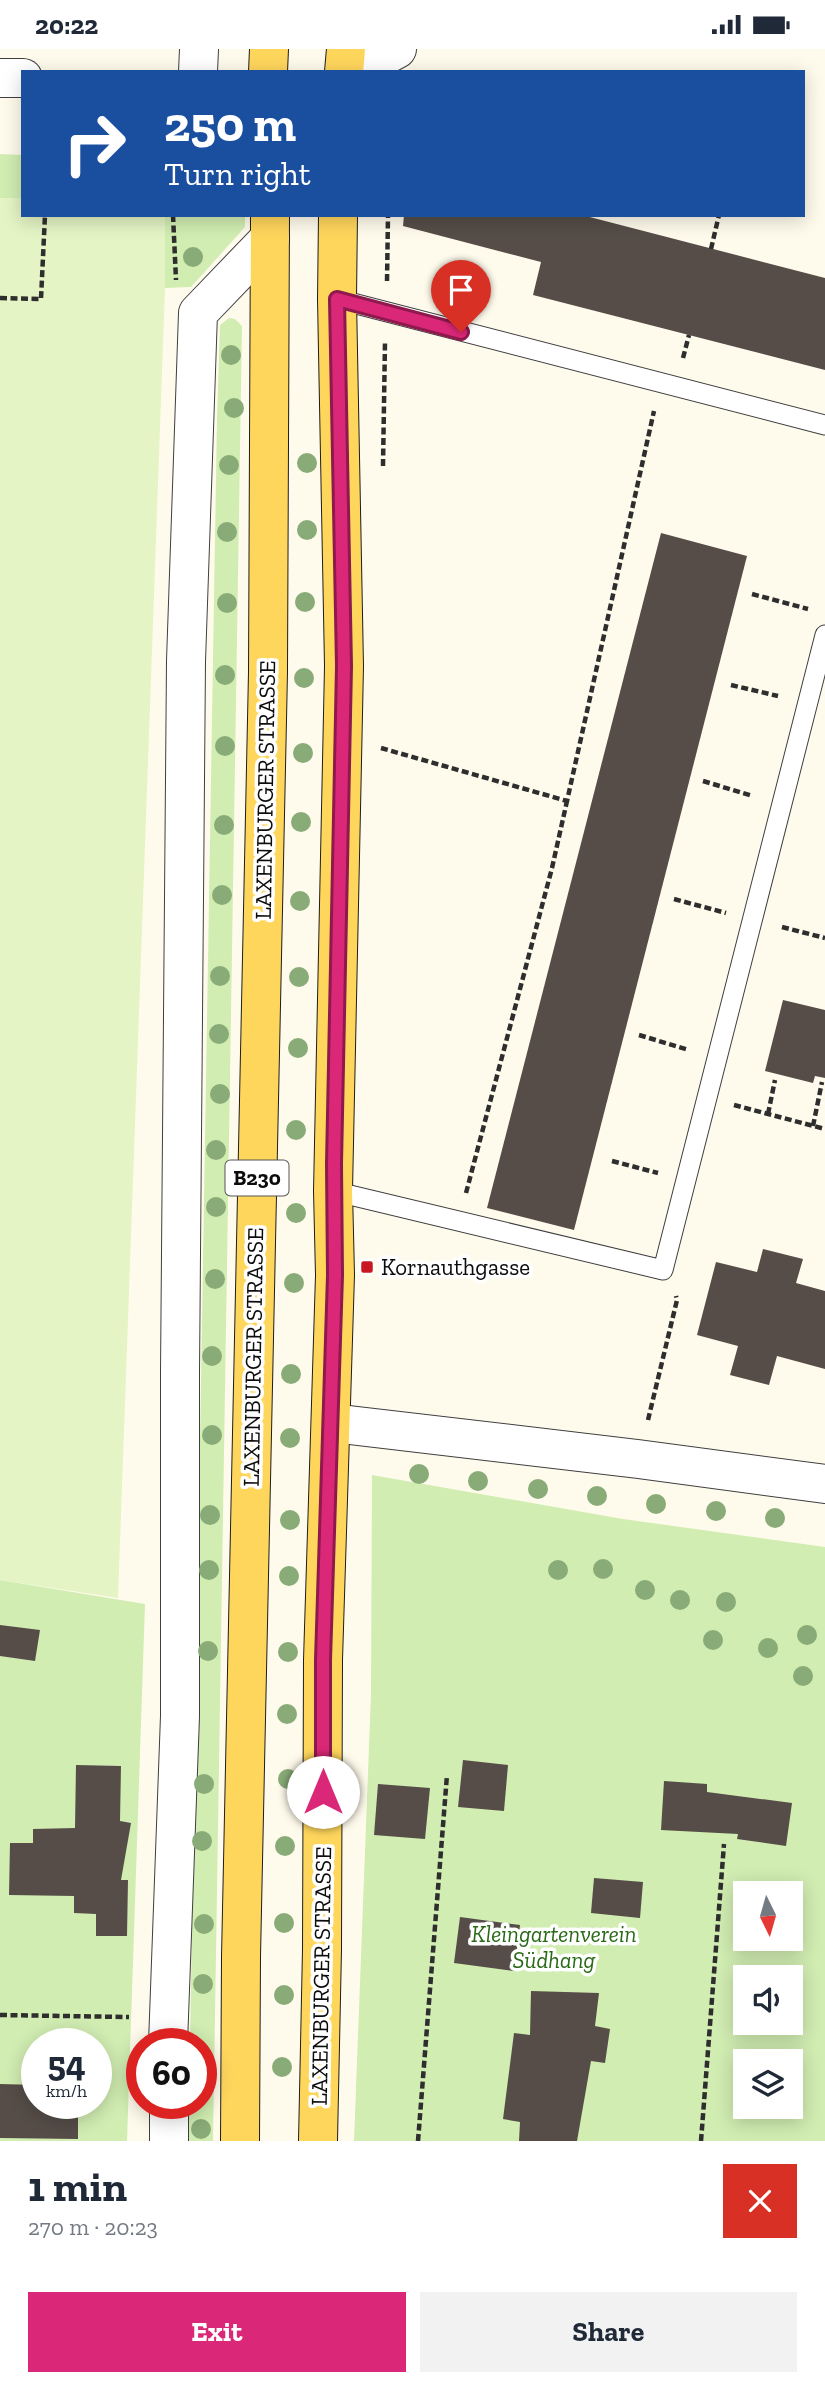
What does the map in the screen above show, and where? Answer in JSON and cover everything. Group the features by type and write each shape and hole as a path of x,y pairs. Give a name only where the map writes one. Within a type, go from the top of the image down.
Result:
{"main road":[{"path":"268,70 269,49"},
{"path":"344,70 346,49"},
{"name":"LAXENBURGER STRASSE","path":"318,2141 323,1935 323,1660 332,1423 335,1275 333,1191 344,666 338,217"},
{"name":"LAXENBURGER STRASSE","path":"240,2141 241,1957 268,685 270,226"}],"street":[{"path":"198,70 199,49"},
{"path":"358,70 397,49"},
{"path":"0,78 21,79"},
{"name":"LAXENBURGER STRASSE","path":"198,313 270,226"},
{"path":"168,2028 180,1716 186,661 198,313"},
{"path":"332,1423 638,1459 825,1485"},
{"path":"169,2119 169,2141"}],"lane":[{"path":"337,299 825,425"},
{"path":"333,1191 663,1270 825,635"}],"path":[{"path":"0,298 41,299 45,217"},
{"path":"173,217 176,289 198,313"},
{"path":"711,249 719,217"},
{"path":"459,1221 552,868 660,383"},
{"path":"752,594 813,610"},
{"path":"731,685 807,704"},
{"path":"341,751 384,748 567,801"},
{"path":"703,781 782,804"},
{"path":"674,899 825,938"},
{"path":"639,1035 717,1058"},
{"path":"768,1114 775,1080"},
{"path":"813,1126 822,1082"},
{"path":"707,1098 825,1129"},
{"path":"612,1161 685,1181"},
{"path":"638,1459 677,1300"},
{"path":"418,2141 447,1775"},
{"path":"701,2141 724,1843"},
{"path":"0,2015 136,2028"}],"green space":[{"path":"0,154 21,155 21,199 0,198"},
{"path":"0,198 21,199 21,217 165,217 165,288 118,1598 0,1580"},
{"path":"165,217 245,217 245,227 191,287 165,288"},
{"path":"229,318 235,319 242,326 215,2028 190,2028 217,418 220,325"},
{"name":"Kleingartenverein Südhang","path":"372,1475 623,1519 825,1547 825,2141 354,2141 371,1694"},
{"path":"0,1580 145,1604 131,2028 126,2028 127,2141 0,2141"},
{"path":"189,2119 213,2119 213,2141 188,2141"}],"building":[{"path":"404,217 590,217 825,278 825,370 533,295 541,262 403,226"},
{"path":"661,533 747,556 574,1230 487,1208"},
{"path":"783,1000 825,1010 825,1078 815,1076 813,1083 765,1071"},
{"path":"763,1249 803,1259 796,1283 825,1291 825,1369 777,1356 769,1385 730,1375 738,1346 697,1335 716,1262 757,1272"},
{"path":"0,1625 40,1630 35,1661 0,1656"},
{"path":"463,1760 508,1765 504,1811 458,1807"},
{"path":"76,1765 121,1766 120,1821 131,1823 121,1880 128,1880 127,1936 96,1936 96,1914 74,1913 74,1896 9,1895 10,1843 33,1843 33,1829 75,1828"},
{"path":"664,1781 707,1784 707,1792 792,1803 786,1846 737,1839 738,1834 661,1830"},
{"path":"378,1784 430,1788 425,1839 374,1835"},
{"path":"594,1878 643,1882 640,1918 591,1913"},
{"path":"460,1917 520,1925 514,1971 454,1963"},
{"path":"531,1991 599,1993 595,2026 610,2029 605,2063 591,2061 577,2141 519,2141 520,2122 503,2119 514,2033 530,2035"},
{"path":"0,2084 21,2085 21,2119 78,2119 78,2139 0,2138"}],"place":[{"name":"Kornauthgasse","path":"367,1267"}],"route":[{"path":"323,1792 323,1660 332,1423 335,1275 333,1191 344,666 337,299 461,332"}]}
